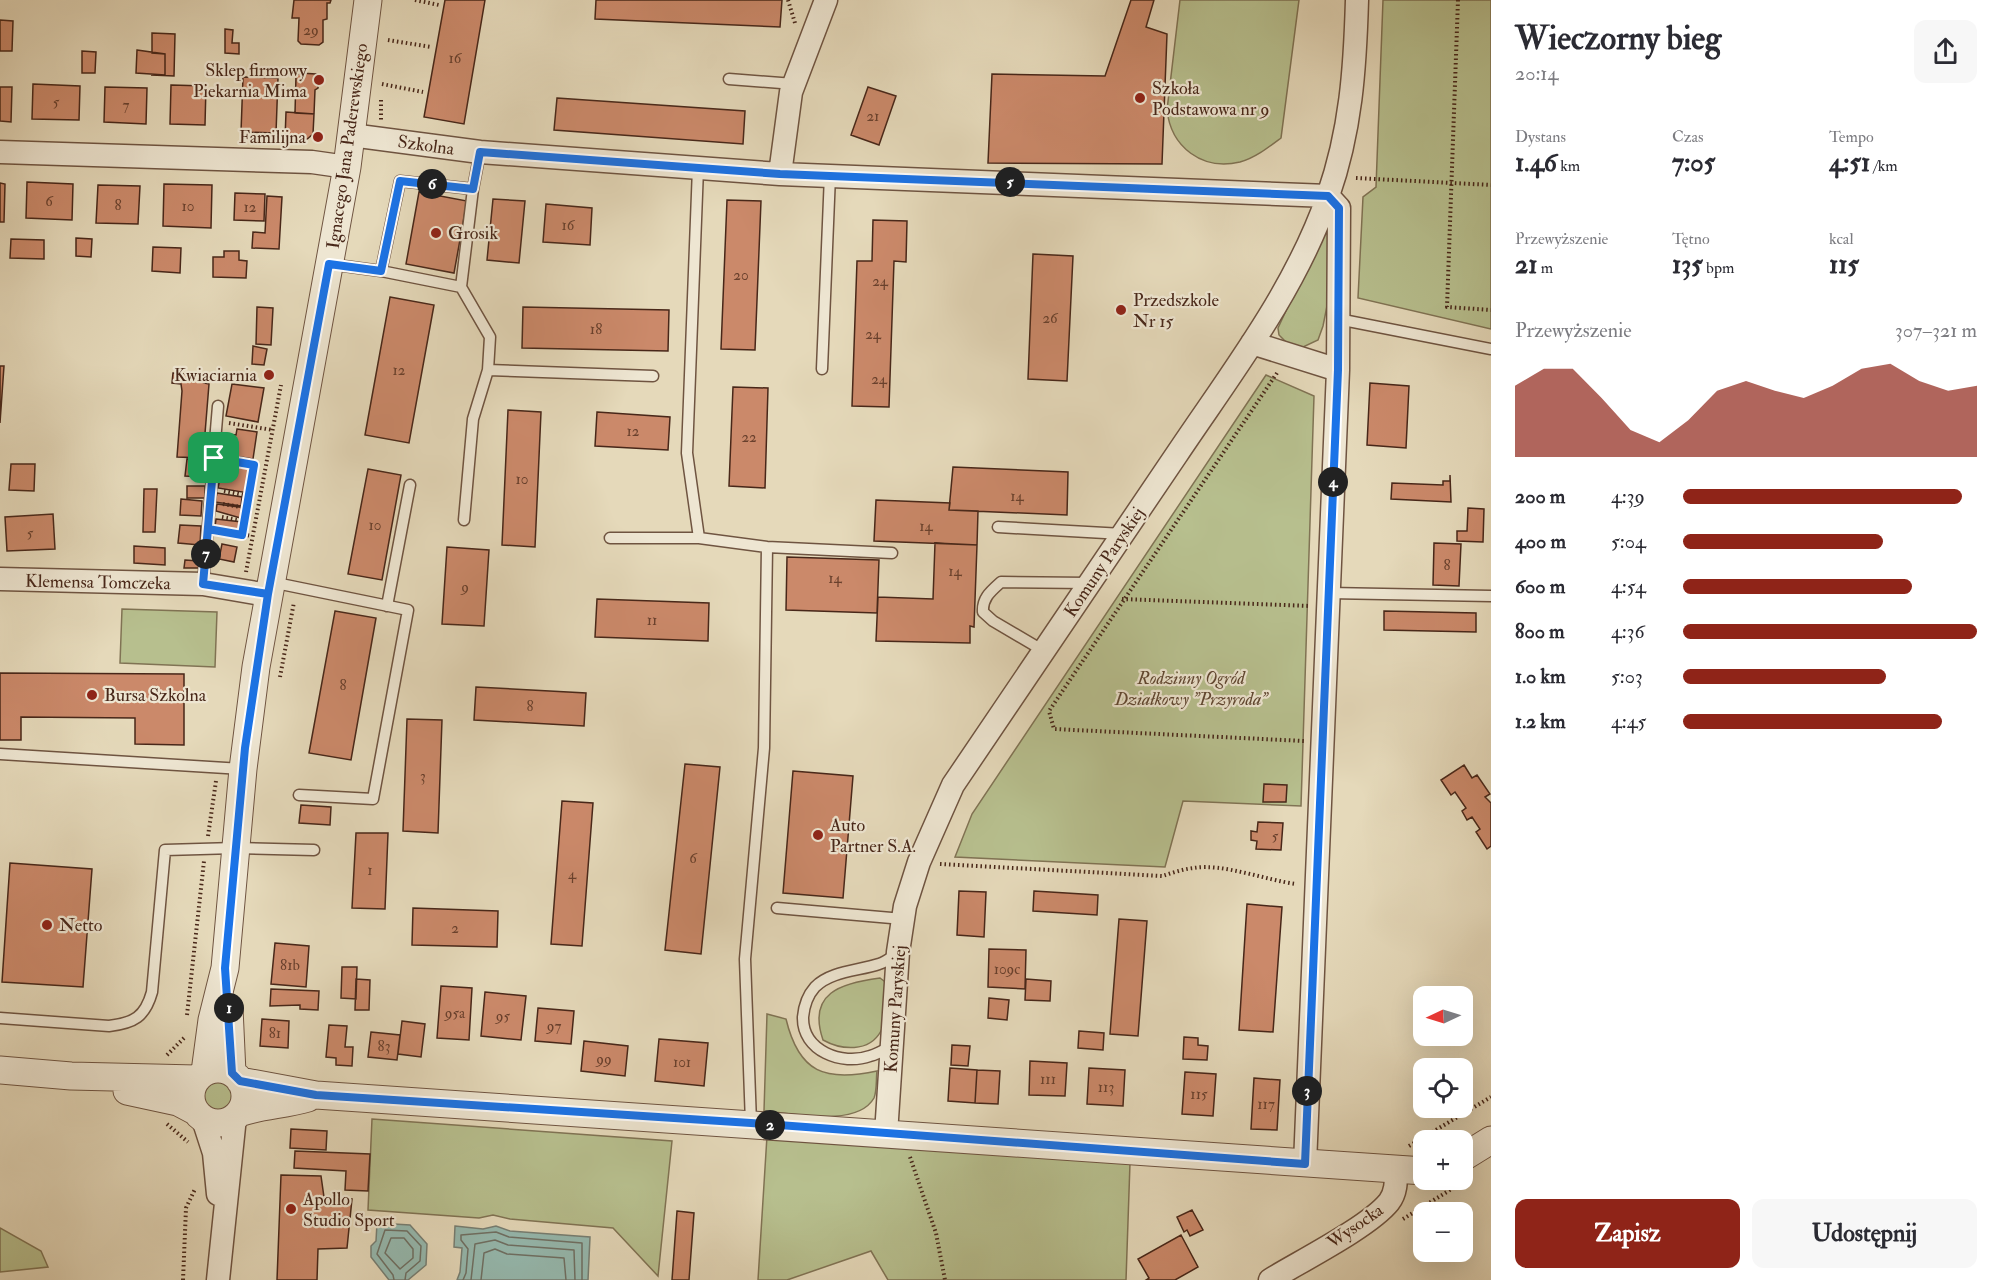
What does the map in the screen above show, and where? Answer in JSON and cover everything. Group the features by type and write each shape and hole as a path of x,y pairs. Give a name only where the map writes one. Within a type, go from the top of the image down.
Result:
{"street":[{"name":"Ignacego Jana Paderewskiego","path":"225,968 243,769 269,588 347,167 368,0"},
{"path":"780,174 794,84 826,0"},
{"name":"Komuny Paryskiej","path":"897,1142 892,1045 898,952 903,919 919,862 953,785 1252,343 1305,253 1328,196 1347,130 1352,100 1357,0"},
{"name":"Szkolna","path":"351,135 480,152 780,174 1328,196"},
{"path":"0,152 312,162 347,167"},
{"path":"1305,1164 1314,886 1324,742 1338,370 1339,208 1328,196"},
{"path":"1252,343 1338,370"},
{"name":"Klemensa Tomczeka","path":"0,579 269,588"},
{"path":"221,1237 214,1153 191,1095 201,1076 225,968"},
{"path":"218,1280 221,1237 230,1184 237,1115 244,1097 236,1077 225,968"},
{"path":"0,1070 71,1076 201,1076 221,1069 236,1077 316,1095 751,1123 897,1142 1305,1164 1399,1160 1413,1166"},
{"path":"71,1076 178,1102 199,1115 219,1123 258,1106 294,1102 316,1095"},
{"path":"1473,1151 1491,1140"},
{"name":"Wysocka","path":"1270,1280 1372,1217 1389,1202 1396,1188 1399,1160"}],"lane":[{"path":"729,79 794,84"},
{"path":"464,520 473,419 488,370 490,337 461,287 480,152"},
{"path":"698,168 687,453 699,538"},
{"path":"822,369 830,176"},
{"path":"381,271 400,181 473,189"},
{"path":"329,264 381,271 461,287"},
{"path":"1338,319 1491,349"},
{"path":"488,370 653,376"},
{"path":"203,584 218,406"},
{"path":"387,606 410,485"},
{"path":"998,527 1123,534"},
{"path":"610,538 699,538 767,547 892,553"},
{"path":"751,1123 745,959 764,747 767,547"},
{"path":"1044,651 993,621 983,612 983,604 988,593 1001,582 1090,583"},
{"path":"269,588 298,587 408,610 373,799 299,795"},
{"path":"1329,593 1491,596"},
{"path":"0,754 243,769"},
{"path":"0,1018 109,1026 127,1023 148,1007 152,992 165,850 235,848 314,850"},
{"path":"777,908 903,919"},
{"path":"892,1045 869,1057 841,1059 828,1054 815,1047 806,1035 804,1009 808,996 826,978 882,964 898,952"}],"path":[{"path":"415,0 439,5"},
{"path":"1458,0 1447,307 1491,310"},
{"path":"387,51 390,30"},
{"path":"388,40 431,47"},
{"path":"379,138 384,73"},
{"path":"382,84 423,92"},
{"path":"1376,180 1491,185"},
{"path":"1274,378 1122,599 1049,711 1054,729 1304,741"},
{"path":"217,421 273,430"},
{"path":"214,458 254,465 242,535"},
{"path":"251,484 262,486"},
{"path":"212,489 249,496"},
{"path":"211,502 247,508"},
{"path":"210,515 244,521"},
{"path":"208,529 253,536"},
{"path":"278,689 298,587"},
{"path":"1122,599 1306,606"},
{"path":"919,862 1162,876 1196,867 1247,873 1270,880 1314,886"},
{"path":"164,1059 185,1038 186,1032"},
{"path":"1399,1160 1491,1097"},
{"path":"164,1119 175,1133 193,1147"},
{"path":"897,1142 936,1233 945,1280"},
{"path":"183,1280 186,1208 195,1191"}],"green space":[{"path":"1180,0 1299,0 1281,138 1246,160 1226,164 1201,159 1182,145 1170,123 1167,110"},
{"path":"1383,0 1491,0 1491,329 1358,298 1363,197 1376,187"},
{"path":"1328,220 1329,296 1323,326 1318,340 1301,348 1286,342 1279,335 1278,328"},
{"name":"Rodzinny Ogród Działkowy \"Przyroda\"","path":"1266,375 1314,396 1301,806 1183,801 1165,867 955,857 972,814"},
{"path":"122,609 217,612 215,667 120,663"},
{"path":"880,978 888,984 884,1022 876,1038 854,1048 838,1046 823,1040 819,1024 820,1011 824,1001 831,993 852,983"},
{"path":"767,1014 786,1019 798,1051 817,1069 829,1074 843,1075 877,1071 874,1098 866,1107 854,1113 839,1116 807,1116 764,1111"},
{"path":"218,1081 229,1085 233,1096 229,1107 218,1111 207,1107 203,1096 207,1085"},
{"path":"372,1119 672,1141 658,1276 613,1228 510,1219 493,1215 479,1218 368,1210"},
{"path":"767,1136 1130,1163 1126,1280 888,1280 871,1251 787,1280 758,1280"},
{"path":"0,1228 41,1251 48,1267 0,1272"}],"water":[{"path":"377,1223 410,1225 427,1244 426,1265 408,1280 389,1280 371,1257 371,1246 376,1241"},
{"path":"455,1226 483,1229 496,1226 510,1231 590,1237 588,1280 457,1280 462,1248 454,1247"}],"building":[{"path":"294,0 331,0 327,3 327,19 323,20 323,42 319,45 301,44 298,41 299,18 292,18"},
{"path":"445,0 485,0 464,124 424,117"},
{"path":"596,0 782,0 780,27 595,19"},
{"path":"1131,0 1154,0 1146,27 1167,34 1162,164 988,163 992,74 1105,76"},
{"path":"0,20 13,21 12,51 0,51"},
{"path":"225,29 233,30 232,43 239,43 239,54 225,53"},
{"path":"152,33 175,34 174,76 151,75 165,75 165,54 152,53"},
{"path":"137,50 165,54 165,75 136,73"},
{"path":"82,51 96,52 95,73 82,73"},
{"path":"300,73 316,74 319,77 318,88 315,90 314,114 295,113 296,76"},
{"path":"243,77 278,78 276,133 241,132"},
{"path":"33,84 80,86 79,120 32,119"},
{"path":"171,85 206,86 205,125 170,124"},
{"path":"0,87 12,87 11,122 0,121"},
{"path":"105,87 147,88 146,124 104,122"},
{"path":"868,87 896,96 879,145 851,135"},
{"path":"557,98 745,111 743,144 554,130"},
{"path":"286,112 314,114 313,134 305,141 285,139"},
{"path":"27,182 73,184 72,220 26,218"},
{"path":"0,183 5,184 4,222 0,222"},
{"path":"164,184 212,185 211,228 163,226"},
{"path":"98,185 140,186 138,224 96,223"},
{"name":"Grosik","path":"419,192 467,201 454,273 406,264"},
{"path":"235,193 265,194 264,221 234,220"},
{"path":"267,196 282,197 279,249 252,248 253,232 265,233"},
{"path":"493,199 525,201 519,263 487,260"},
{"path":"727,200 761,201 755,350 721,349"},
{"path":"546,204 592,208 590,245 543,242"},
{"path":"873,220 907,221 906,262 894,261 889,407 852,406 857,261 872,261"},
{"path":"76,238 92,239 91,257 76,256"},
{"path":"11,239 44,240 44,259 10,258"},
{"path":"153,247 181,248 180,273 152,271"},
{"path":"224,251 239,251 239,260 247,261 246,278 213,277 213,257 224,257"},
{"path":"1033,254 1073,256 1067,381 1028,379"},
{"path":"390,297 434,305 409,443 365,435"},
{"path":"257,307 273,308 271,345 256,344"},
{"path":"523,307 669,310 668,351 522,348"},
{"path":"253,346 267,349 264,365 252,364"},
{"path":"0,366 4,366 0,423"},
{"path":"173,373 205,376 204,383 209,384 203,458 177,457 182,391 181,384 172,383"},
{"path":"1370,383 1409,386 1406,448 1367,445"},
{"path":"232,384 264,388 258,422 226,416"},
{"path":"733,387 768,388 765,488 729,486"},
{"path":"508,410 541,412 535,547 502,545"},
{"path":"597,412 670,417 668,450 595,446"},
{"path":"237,429 257,432 253,459 221,454 221,433 236,435"},
{"path":"187,459 205,460 204,477 185,476"},
{"path":"223,463 252,468 248,493 218,488"},
{"path":"11,464 35,464 34,491 9,490"},
{"path":"953,467 1068,472 1067,515 949,510"},
{"path":"368,469 401,475 382,580 348,574"},
{"path":"1450,475 1451,502 1391,499 1392,483 1443,485 1443,481 1450,481"},
{"path":"187,486 205,486 205,498 187,498"},
{"path":"144,489 157,489 155,532 143,532"},
{"path":"217,493 242,497 241,506 215,502"},
{"path":"181,499 202,501 201,516 180,515"},
{"path":"876,500 950,503 949,510 978,511 977,545 874,541"},
{"path":"217,504 246,508 244,519 216,511"},
{"path":"1468,508 1484,509 1483,542 1457,541 1457,531 1467,531"},
{"path":"53,514 55,549 7,551 5,517"},
{"path":"216,519 242,522 240,531 215,527"},
{"path":"180,525 201,526 200,545 178,543"},
{"path":"935,543 977,545 974,627 970,626 970,643 876,641 878,597 933,599"},
{"path":"1434,543 1461,544 1459,586 1433,585"},
{"path":"222,544 237,547 234,562 219,559"},
{"path":"134,546 165,548 165,565 134,563"},
{"path":"447,547 489,550 484,626 442,624"},
{"path":"787,557 879,560 877,613 786,610"},
{"path":"185,560 199,561 199,568 184,568"},
{"path":"597,599 709,603 708,641 595,637"},
{"path":"335,611 376,618 351,760 309,753"},
{"path":"1384,611 1476,613 1476,632 1384,630"},
{"name":"Bursa Szkolna","path":"0,673 184,674 184,745 135,744 135,718 21,717 21,740 0,740"},
{"path":"476,687 586,693 584,726 474,720"},
{"path":"407,719 442,720 438,833 403,831"},
{"path":"685,764 720,767 701,954 665,950"},
{"path":"1464,765 1472,778 1477,775 1490,794 1485,797 1491,803 1491,846 1487,849 1476,832 1480,829 1472,817 1467,820 1462,811 1466,808 1455,792 1451,795 1441,780"},
{"name":"Auto Partner S.A.","path":"793,771 853,776 843,898 783,893"},
{"path":"1264,784 1287,785 1286,802 1263,802"},
{"path":"562,801 593,803 582,946 551,944"},
{"path":"301,805 331,807 330,825 299,823"},
{"path":"1258,822 1283,823 1281,850 1256,849 1257,841 1251,840 1251,831 1257,832"},
{"path":"356,833 388,833 385,909 352,908"},
{"name":"Netto","path":"10,863 92,869 83,987 2,982"},
{"path":"959,891 986,892 984,937 957,935"},
{"path":"1034,891 1098,895 1097,915 1033,911"},
{"path":"1247,904 1282,907 1273,1032 1239,1030"},
{"path":"413,908 498,911 497,947 412,945"},
{"path":"1119,919 1147,921 1138,1036 1110,1034"},
{"path":"275,943 309,946 306,987 271,984"},
{"path":"989,949 1026,950 1025,989 988,987"},
{"path":"342,967 357,967 356,999 341,998"},
{"path":"356,979 370,980 369,1010 355,1010"},
{"path":"1026,979 1051,981 1050,1001 1025,1000"},
{"path":"441,986 472,988 469,1040 437,1038"},
{"path":"271,989 319,991 318,1010 300,1009 300,1005 270,1006"},
{"path":"485,992 526,996 521,1040 481,1036"},
{"path":"989,998 1009,1000 1007,1020 988,1018"},
{"path":"538,1008 574,1011 571,1044 535,1041"},
{"path":"262,1019 289,1021 288,1048 260,1046"},
{"path":"402,1021 425,1024 421,1057 398,1054"},
{"path":"329,1025 347,1026 345,1047 353,1047 352,1066 336,1065 336,1058 326,1057"},
{"path":"1079,1031 1104,1033 1103,1050 1078,1048"},
{"path":"371,1032 400,1035 397,1060 368,1057"},
{"path":"1184,1037 1198,1038 1198,1045 1208,1046 1207,1060 1183,1059"},
{"path":"659,1039 708,1043 704,1086 655,1081"},
{"path":"584,1041 628,1046 625,1076 581,1071"},
{"path":"952,1045 970,1046 968,1066 951,1065"},
{"path":"1030,1061 1067,1063 1065,1096 1029,1095"},
{"path":"950,1068 977,1070 975,1103 948,1101"},
{"path":"1089,1068 1125,1070 1123,1106 1087,1104"},
{"path":"977,1070 1000,1071 998,1104 975,1103"},
{"path":"1185,1072 1216,1074 1213,1116 1182,1114"},
{"path":"1254,1078 1280,1080 1277,1130 1251,1129"},
{"path":"291,1129 327,1131 326,1150 290,1148"},
{"path":"295,1151 370,1154 368,1191 345,1190 346,1171 294,1168"},
{"path":"281,1175 321,1176 324,1197 352,1199 347,1248 318,1249 317,1280 277,1280"},
{"path":"1192,1210 1203,1230 1190,1236 1187,1230 1184,1232 1177,1217"},
{"path":"677,1211 694,1213 689,1280 672,1280"},
{"path":"1181,1235 1198,1267 1175,1280 1146,1280 1149,1278 1138,1259"}],"place":[{"name":"Sklep firmowy Piekarnia Mima","path":"319,80"},
{"name":"Szkoła Podstawowa nr 9","path":"1140,98"},
{"name":"Familijna","path":"318,137"},
{"name":"Grosik","path":"436,233"},
{"name":"Przedszkole Nr 15","path":"1121,310"},
{"name":"Kwiaciarnia","path":"269,375"},
{"name":"Bursa Szkolna","path":"92,695"},
{"name":"Auto Partner S.A.","path":"818,835"},
{"name":"Netto","path":"47,925"},
{"name":"Apollo Studio Sport","path":"291,1209"}],"route":[{"path":"214,458 203,584 268,594 245,748 225,968 230,1014 230,1060 232,1073 240,1081 296,1089 316,1095 751,1123 1305,1164 1314,886 1324,742 1338,370 1339,208 1328,196 780,174 480,152 473,189 400,181 381,271 329,264 268,594 242,590 203,584 208,529 242,535 254,465 214,458"}]}
